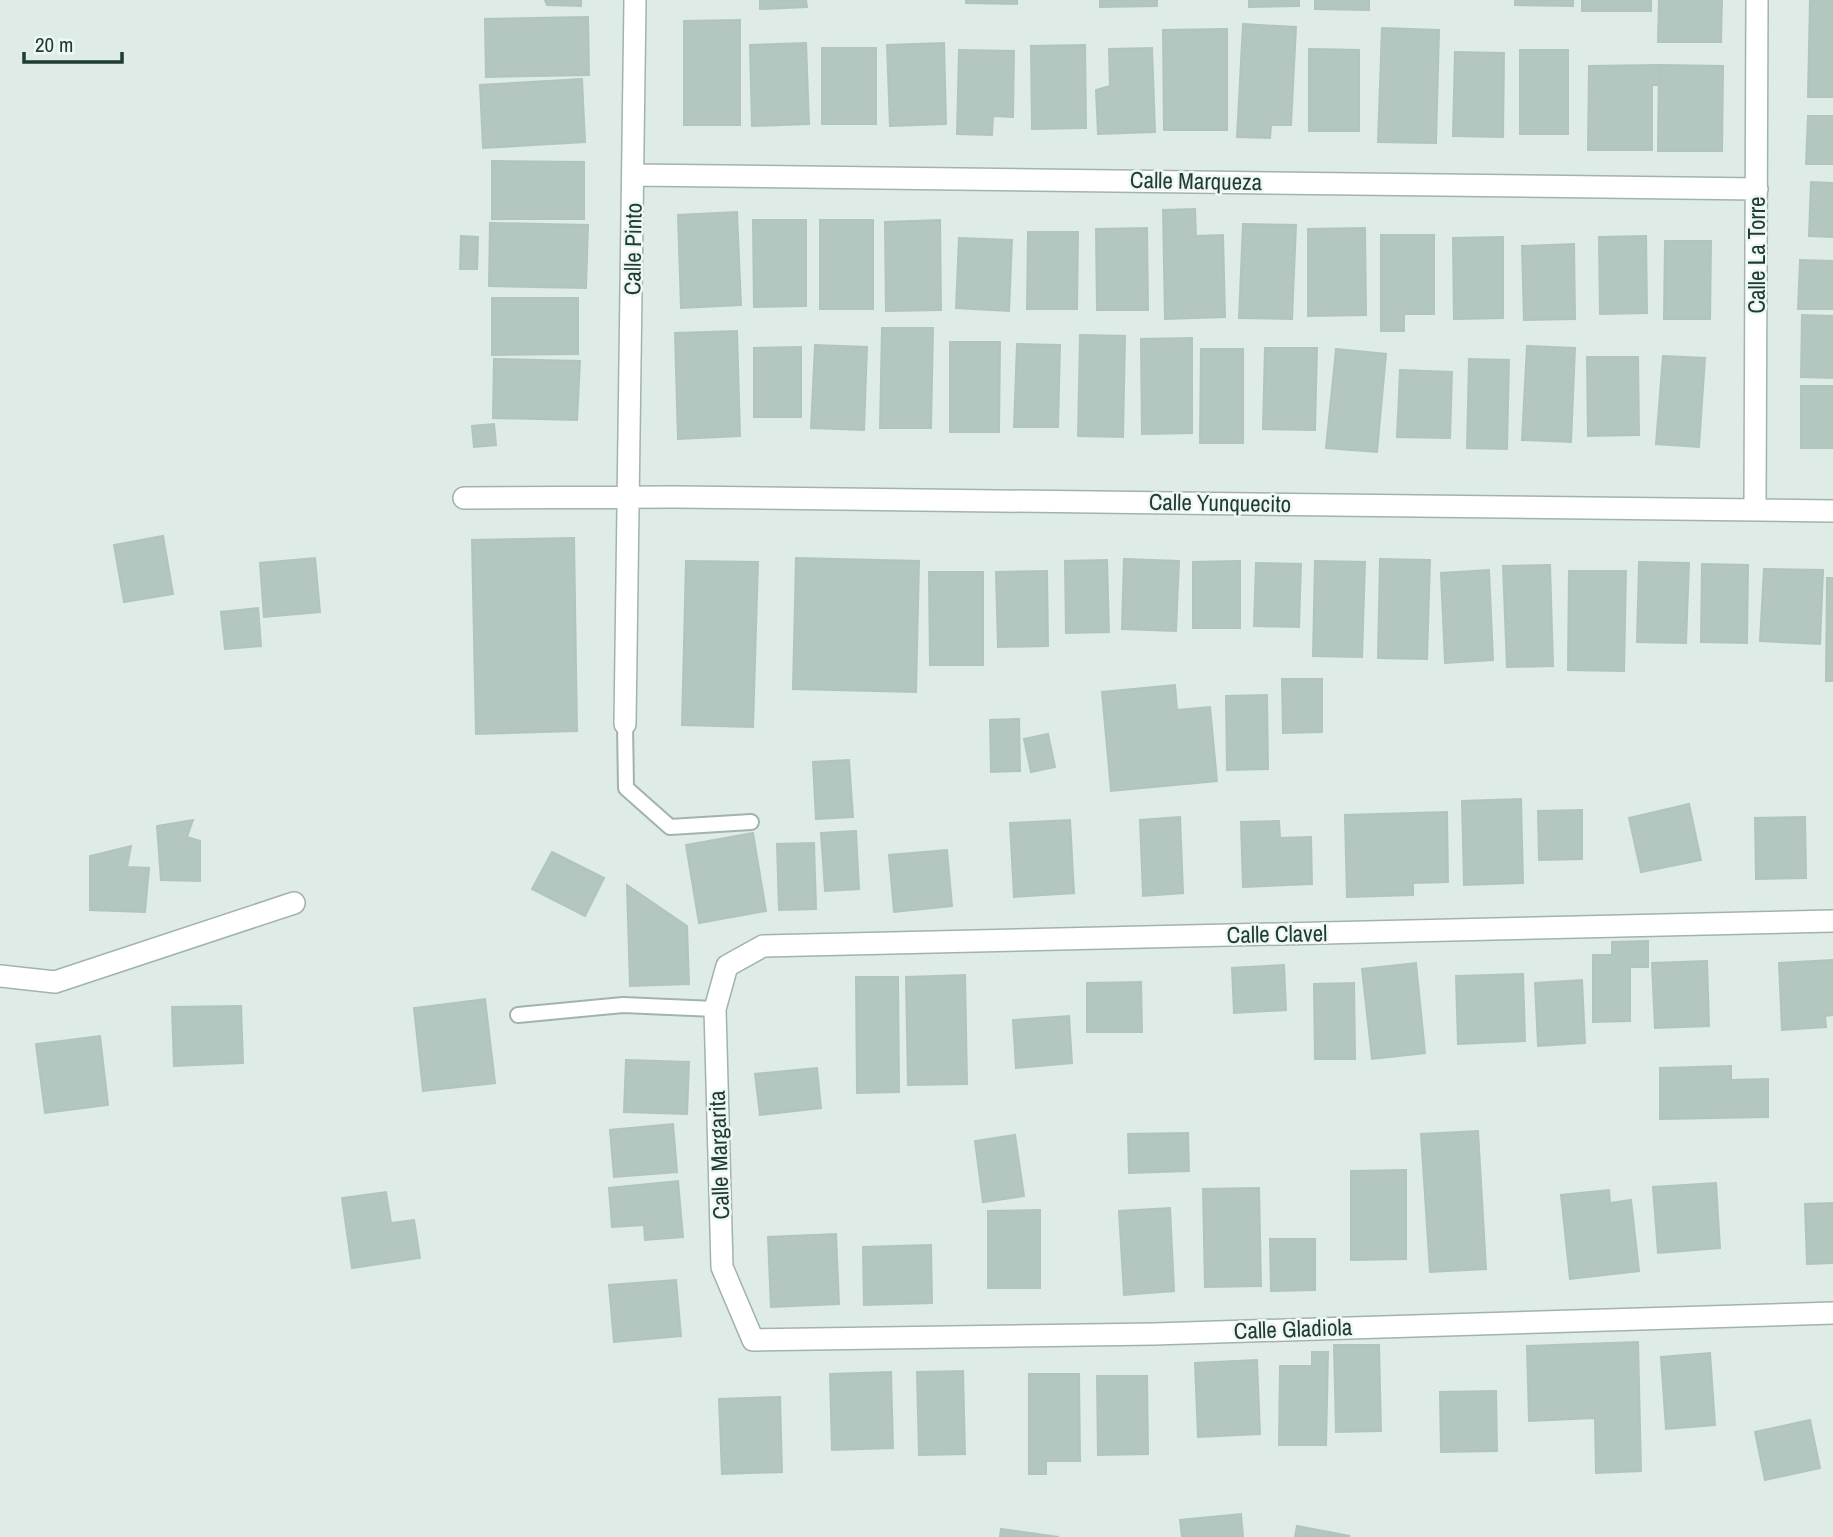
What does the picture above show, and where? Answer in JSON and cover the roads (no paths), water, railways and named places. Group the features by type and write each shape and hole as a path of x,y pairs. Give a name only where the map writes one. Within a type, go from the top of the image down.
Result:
{"street":[{"name":"Calle Pinto","path":"625,724 635,0"},
{"name":"Calle La Torre","path":"1755,509 1757,0"},
{"name":"Calle Marqueza","path":"634,175 1757,189"},
{"name":"Calle Yunquecito","path":"464,498 1833,511"},
{"path":"0,976 55,982 294,903"},
{"name":"Calle Clavel","path":"727,966 763,946 1833,921"},
{"name":"Calle Margarita","path":"727,966 715,1009 722,1267 753,1340"},
{"name":"Calle Gladiola","path":"753,1340 1154,1334 1833,1314"}],"lane":[{"path":"625,724 626,788 670,827 751,822"},
{"path":"518,1015 623,1005 715,1009"}]}
